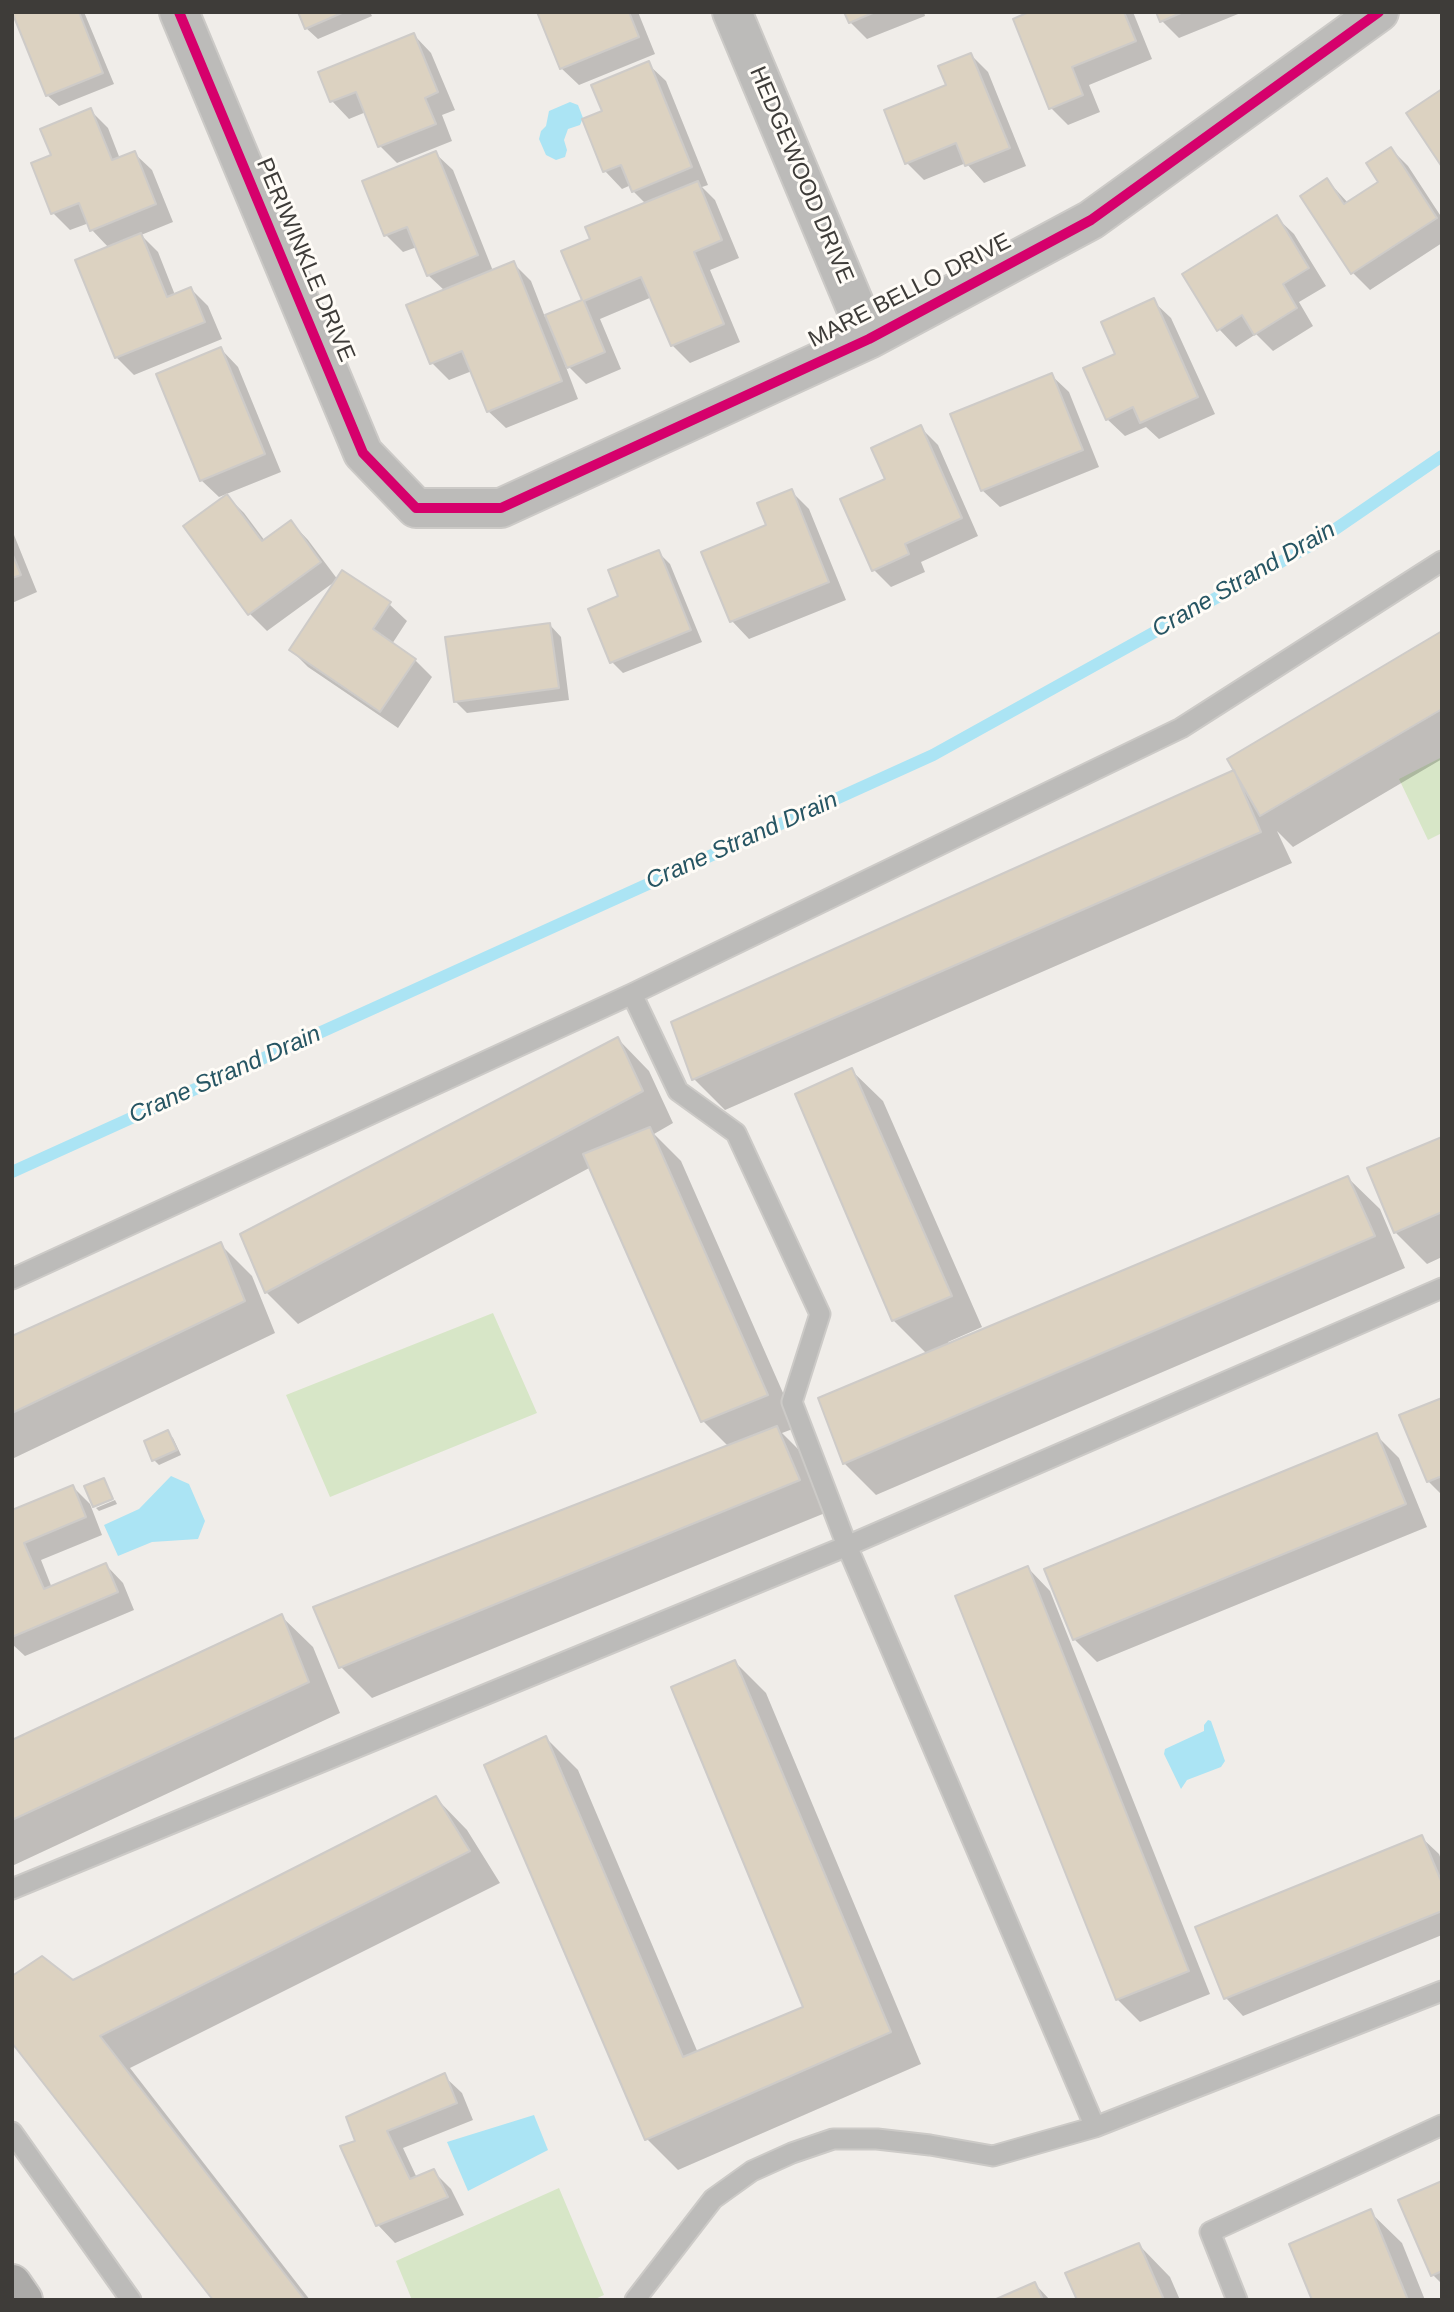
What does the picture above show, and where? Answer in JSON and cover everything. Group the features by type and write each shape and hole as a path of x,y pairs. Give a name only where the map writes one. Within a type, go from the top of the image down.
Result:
{"main road":[{"path":"12,2284 23,2300"}],"street":[{"name":"PERIWINKLE DRIVE","path":"179,12 363,453 416,508"},
{"name":"HEDGEWOOD DRIVE","path":"732,12 869,338"},
{"name":"MARE BELLO DRIVE","path":"416,508 501,508 869,338 1091,220 1379,12"}],"lane":[{"path":"12,1279 632,994 1181,728 1442,561"},
{"path":"632,994 678,1091 736,1133 820,1314 792,1402 847,1546 1095,2127"},
{"path":"12,1889 847,1546 1442,1288"},
{"path":"635,2300 713,2199 752,2171 792,2152 833,2139 877,2139 993,2156 1095,2127 1442,1991"},
{"path":"1237,2300 1210,2232 1442,2125"},
{"path":"12,2132 131,2300"}],"green space":[{"path":"1442,757 1442,833 1428,840 1399,779"},
{"path":"493,1313 537,1413 330,1497 286,1395"},
{"path":"559,2188 604,2295 593,2300 412,2300 396,2261"}],"water":[{"path":"570,102 578,105 583,118 580,125 568,129 564,140 567,150 565,157 556,160 546,155 539,139 546,126 549,111"},
{"path":"171,1476 189,1484 205,1521 198,1539 152,1542 118,1556 104,1525 139,1509"},
{"path":"1208,1720 1211,1721 1225,1761 1221,1767 1187,1780 1181,1789 1164,1754 1165,1749 1204,1731"},
{"path":"534,2115 548,2150 468,2191 447,2142"}],"building":[{"path":"12,12 79,12 103,73 46,96"},
{"path":"298,12 344,12 305,29"},
{"path":"537,12 629,12 639,37 560,69"},
{"path":"844,12 875,12 849,23"},
{"path":"1029,12 1124,12 1136,41 1072,67 1083,95 1049,109 1013,19"},
{"path":"1156,12 1183,12 1160,22"},
{"path":"414,33 438,92 425,98 436,124 378,147 356,92 330,102 318,72"},
{"path":"971,53 1010,148 965,166 956,143 905,164 884,110 946,85 938,66"},
{"path":"649,61 692,167 632,192 621,165 603,172 582,119 602,111 591,85"},
{"path":"1442,89 1442,167 1406,113"},
{"path":"91,108 112,160 135,151 156,204 90,231 79,203 51,214 31,163 51,155 40,129"},
{"path":"1391,147 1437,218 1351,274 1300,196 1327,178 1344,204 1378,182 1366,163"},
{"path":"436,151 478,255 427,276 407,227 384,236 362,181"},
{"path":"698,181 722,240 694,252 724,324 671,346 641,277 584,301 605,352 567,368 545,315 582,300 561,251 590,239 585,227"},
{"path":"1277,215 1309,268 1283,284 1297,308 1254,335 1242,315 1217,331 1182,274"},
{"path":"141,233 167,297 191,287 205,322 115,358 75,260"},
{"path":"514,261 562,381 487,412 462,351 430,364 406,305"},
{"path":"1154,298 1198,397 1140,423 1133,407 1106,420 1083,368 1115,354 1101,322"},
{"path":"221,347 265,454 200,481 156,374"},
{"path":"1052,373 1083,450 981,491 950,414"},
{"path":"921,425 962,518 905,544 909,554 872,571 840,499 885,479 871,448"},
{"path":"792,489 829,582 730,622 701,552 766,525 757,503"},
{"path":"227,494 262,541 291,520 321,562 248,615 183,526"},
{"path":"659,550 691,630 610,663 588,609 618,596 608,570"},
{"path":"12,553 21,575 12,578"},
{"path":"342,570 391,602 373,629 416,659 380,712 289,650"},
{"path":"550,623 559,688 454,702 445,637"},
{"path":"1442,631 1442,709 1260,816 1227,759"},
{"path":"1234,770 1261,832 692,1080 671,1022"},
{"path":"618,1037 643,1091 265,1293 240,1234"},
{"path":"852,1068 952,1296 892,1321 795,1094"},
{"path":"650,1127 768,1395 701,1422 583,1154"},
{"path":"1442,1137 1442,1212 1394,1233 1367,1168"},
{"path":"1348,1176 1375,1236 843,1464 818,1398"},
{"path":"221,1242 245,1301 12,1413 12,1336"},
{"path":"1442,1398 1442,1476 1427,1482 1399,1415"},
{"path":"777,1426 800,1480 339,1668 313,1607"},
{"path":"168,1430 177,1450 152,1461 144,1441"},
{"path":"1377,1433 1406,1504 1073,1640 1044,1569"},
{"path":"104,1478 113,1499 93,1507 84,1486"},
{"path":"73,1485 86,1517 24,1543 44,1589 106,1563 118,1592 12,1637 12,1510"},
{"path":"1028,1566 1189,1971 1116,2000 955,1596"},
{"path":"282,1614 309,1682 12,1820 12,1740"},
{"path":"735,1660 891,2032 645,2140 484,1765 546,1736 683,2057 803,2007 671,1687"},
{"path":"436,1796 470,1851 100,2036 305,2300 213,2300 12,2043 12,1976 42,1956 73,1980"},
{"path":"1422,1835 1442,1883 1442,1911 1224,1999 1195,1927"},
{"path":"445,2073 457,2103 387,2131 410,2179 434,2169 448,2197 376,2226 340,2146 355,2141 346,2117"},
{"path":"1442,2181 1442,2271 1431,2276 1398,2200"},
{"path":"1371,2209 1408,2300 1312,2300 1289,2244"},
{"path":"1139,2243 1164,2300 1077,2300 1065,2273"},
{"path":"1035,2282 1043,2300 994,2300"}],"waterway":[{"name":"Crane Strand Drain","path":"12,1172 933,755 1315,543 1442,456"}],"cycle path":[{"path":"179,12 363,453 416,508 501,508 869,339 1091,220 1379,12"}]}
